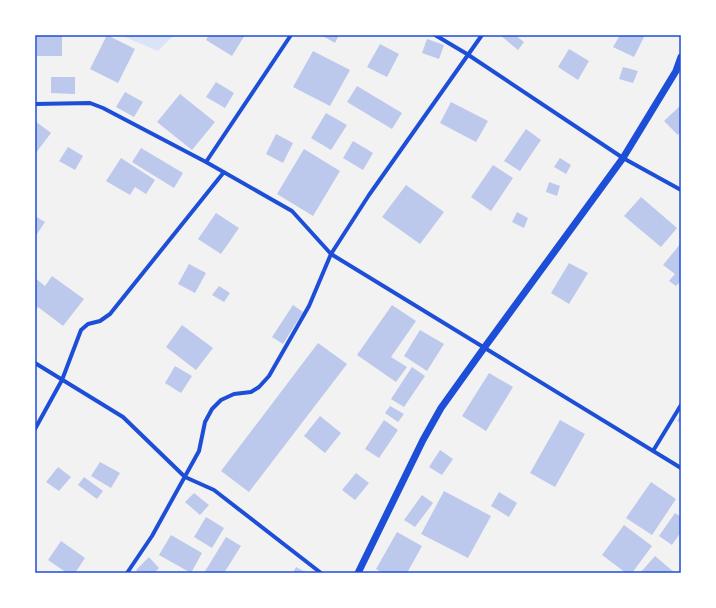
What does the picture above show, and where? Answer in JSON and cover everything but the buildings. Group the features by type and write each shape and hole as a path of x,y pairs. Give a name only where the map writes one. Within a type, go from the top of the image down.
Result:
{"street":[{"path":"206,162 291,35"},
{"path":"434,35 467,54 623,158 681,190"},
{"path":"127,573 152,536 199,451 205,422 212,409 221,400 234,394 251,392 260,387 269,376 309,306 331,254 369,195 421,124 467,54 482,35"},
{"path":"358,573 423,440 441,408 623,158 676,71 681,57"},
{"path":"35,104 90,103 224,172 292,211 331,254 681,468"},
{"path":"35,429 62,380 81,330 88,324 100,321 110,314 224,172"},
{"path":"35,363 123,417 185,477 214,490 321,573"},
{"path":"653,451 681,405"}],"shaded area":[{"path":"120,35 174,35 158,51"}]}
